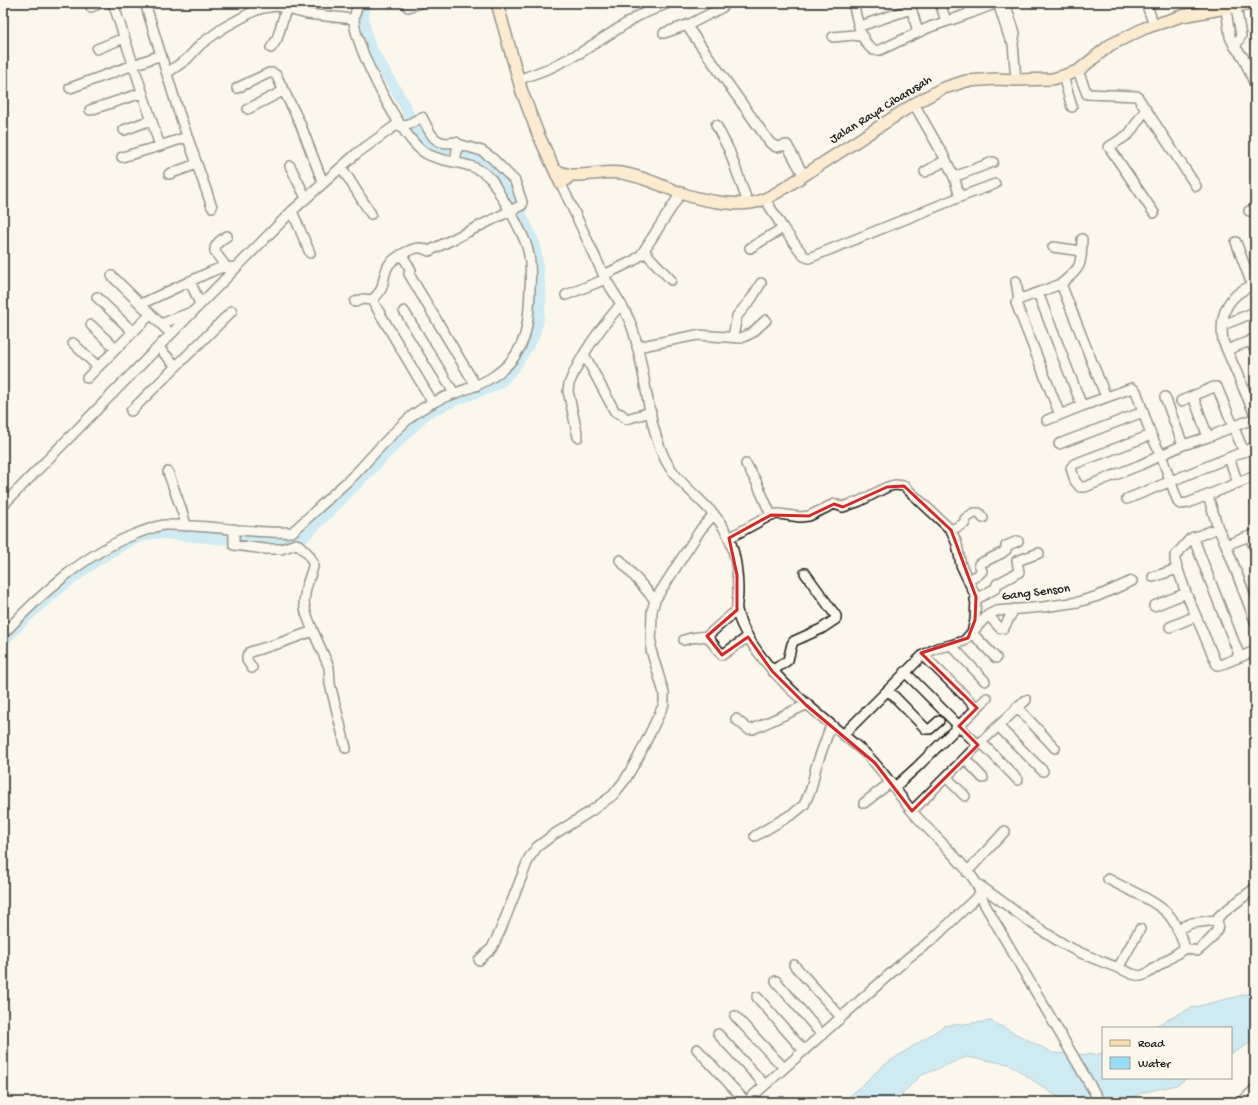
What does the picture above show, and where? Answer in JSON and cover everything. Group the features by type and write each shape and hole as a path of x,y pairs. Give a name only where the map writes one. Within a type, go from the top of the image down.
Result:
{"main road":[{"path":"497,3 518,80 538,134 561,184 571,175"},
{"name":"Jalan Raya Cibarusah","path":"555,170 571,175 611,172 621,173 650,181 681,193 718,202 755,202 765,199 804,176 914,104 941,89 955,84 980,80 1052,79 1063,76 1078,71 1110,45 1154,26 1182,16 1254,3"}],"street":[{"path":"91,7 101,3"},
{"path":"113,3 160,146"},
{"path":"145,3 187,136 212,207"},
{"path":"3,634 43,594 96,554 124,539 151,528 162,526 186,526 234,532 292,532 358,470 401,426 422,408 494,377 512,361 524,339 528,325 530,296 530,261 527,247 514,209 492,180 480,169 456,160 429,155 411,140 407,124 367,63 356,31 354,20 358,3"},
{"path":"408,7 422,3"},
{"path":"518,80 550,68 580,53 638,16 668,3"},
{"path":"664,33 690,24 721,8 724,6 724,3"},
{"path":"853,3 864,37 869,47 873,50 880,50 918,32 998,3 1008,37 1013,43"},
{"path":"940,3 946,21"},
{"path":"968,3 971,13"},
{"path":"1005,3 1015,33 1013,43 1016,80"},
{"path":"1146,3 1154,26"},
{"path":"167,73 187,59 210,36 242,17 270,6 307,14 354,20"},
{"path":"860,26 910,6 918,32"},
{"path":"1231,8 1228,22 1230,36 1235,47 1243,57 1255,85"},
{"path":"1231,8 1238,23 1241,36 1235,47"},
{"path":"271,48 277,39 286,9"},
{"path":"1228,22 1238,23"},
{"path":"690,24 688,25 688,28 770,144 776,146 787,145 804,176"},
{"path":"833,37 854,35 864,37"},
{"path":"97,49 124,38"},
{"path":"70,88 161,55"},
{"path":"1078,71 1087,94 1137,96 1196,186"},
{"path":"236,88 272,72 276,75 300,123 323,183"},
{"path":"1063,76 1072,107"},
{"path":"248,110 283,91"},
{"path":"90,110 142,93"},
{"path":"914,104 946,160 960,197"},
{"path":"1146,109 1129,134 1109,147 1154,214"},
{"path":"3,505 292,211 356,154 407,124 422,117 432,136 436,140 444,144 456,142 458,145 485,152 515,181 522,205 429,251 416,248 402,255 390,263 387,268 380,293 372,300 363,299 355,302"},
{"path":"124,130 151,120"},
{"path":"716,125 729,150 748,203"},
{"path":"122,157 160,146 187,136"},
{"path":"456,160 458,145"},
{"path":"925,172 946,160"},
{"path":"954,178 993,162"},
{"path":"169,174 197,164"},
{"path":"290,166 306,198"},
{"path":"342,168 371,214"},
{"path":"561,184 605,277 621,304 632,328 660,448 670,467 714,514 729,538 735,560 737,575 737,610 741,624 748,637 772,671 806,705 875,763 912,811 976,883 1066,946 1132,974 1141,976 1148,973 1185,948 1197,951 1215,934 1218,926 1217,920 1223,911 1255,888"},
{"path":"765,199 783,228 804,256 809,258 995,184"},
{"path":"566,295 605,277 633,261 644,251 681,193"},
{"path":"292,211 310,253"},
{"path":"750,248 783,228"},
{"path":"227,236 219,242 215,252 227,268"},
{"path":"1060,415 1016,305 1016,301 1061,284 1074,272 1080,264 1082,240"},
{"path":"1236,242 1253,285 1242,290 1231,299 1227,305 1223,325 1223,341 1255,415"},
{"path":"1053,247 1081,251"},
{"path":"644,251 671,280"},
{"path":"402,255 411,270 410,274 476,386"},
{"path":"141,304 210,272 236,267"},
{"path":"112,276 171,334"},
{"path":"190,281 200,304"},
{"path":"1016,281 1019,300"},
{"path":"733,337 736,316 752,298 761,283"},
{"path":"1061,284 1106,397"},
{"path":"1038,293 1082,406"},
{"path":"97,297 133,332"},
{"path":"372,300 433,403"},
{"path":"578,437 568,391 572,376 597,332 621,304"},
{"path":"131,410 232,311"},
{"path":"404,311 454,393"},
{"path":"161,324 192,312"},
{"path":"1223,325 1255,312"},
{"path":"87,378 151,314"},
{"path":"637,347 697,335 741,338 747,336 766,320"},
{"path":"92,325 116,349"},
{"path":"1227,350 1253,340 1255,350"},
{"path":"73,343 98,367"},
{"path":"158,347 176,366"},
{"path":"584,354 615,412 621,414 626,419 651,412"},
{"path":"1181,401 1217,387 1244,452"},
{"path":"1047,420 1132,388 1136,391 1151,435 1161,455 1180,504 1188,503 1208,496 1255,476"},
{"path":"1193,396 1208,437"},
{"path":"1165,397 1183,445"},
{"path":"1059,444 1143,412"},
{"path":"1151,435 1074,464 1071,468 1075,481 1080,487 1085,486 1140,465 1183,445 1208,437 1255,418"},
{"path":"1126,499 1255,447"},
{"path":"1229,458 1238,483"},
{"path":"746,464 756,481 771,515"},
{"path":"168,472 186,526"},
{"path":"729,538 771,515 779,514 800,517 809,516 834,504 843,507 860,501 887,487 895,485 904,486 950,530 957,544 961,564 976,597 975,620 972,633 996,658"},
{"path":"1208,496 1218,528 1255,621"},
{"path":"950,530 965,523 965,519 974,513 979,513 984,518"},
{"path":"479,960 492,948 501,930 529,858 537,847 552,835 591,811 621,787 639,756 664,704 664,693 651,650 652,611 655,600 701,529 714,514"},
{"path":"1218,528 1193,537 1185,543 1175,556 1174,561 1217,665 1255,651"},
{"path":"234,532 233,544 265,549 281,549 296,544 309,555 313,567 306,588 304,602 306,613 329,667 330,684 346,748"},
{"path":"1226,545 1252,535 1255,549"},
{"path":"1193,537 1240,657"},
{"path":"969,580 982,571 979,564 1002,553 1006,550 1006,546 1018,541"},
{"path":"975,600 996,588 997,584 1019,572 1018,561 1039,553"},
{"path":"620,560 655,600"},
{"path":"1153,577 1177,569"},
{"path":"772,671 786,663 794,641 821,629 836,619 836,616 805,574"},
{"name":"Gang Senson","path":"843,735 923,655 937,648 964,641 988,615 996,611 1043,608 1078,602 1098,596 1132,581"},
{"path":"1154,606 1186,593"},
{"path":"988,615 1000,628 1004,628 1014,609"},
{"path":"684,640 707,636 737,610"},
{"path":"1170,627 1196,616"},
{"path":"252,668 247,658 250,652 313,631"},
{"path":"707,636 722,655 748,637"},
{"path":"951,645 985,681"},
{"path":"923,655 977,708"},
{"path":"905,672 959,726 1018,780"},
{"path":"888,690 926,729 930,729 939,720"},
{"path":"864,803 893,785 917,767 987,698"},
{"path":"912,811 979,744 1026,700"},
{"path":"736,720 748,729 754,729 806,705"},
{"path":"1017,708 1055,748"},
{"path":"754,836 794,813 804,805 811,790 816,767 831,725"},
{"path":"998,726 1043,771"},
{"path":"965,759 983,778"},
{"path":"946,777 965,796"},
{"path":"966,872 1005,831"},
{"path":"1108,879 1160,908 1169,916 1177,929 1185,948"},
{"path":"976,883 985,905 1100,1102"},
{"path":"697,1049 746,1102 909,957 932,940 980,894"},
{"path":"1177,929 1192,923 1217,920"},
{"path":"1118,968 1140,929"},
{"path":"794,965 841,1018"},
{"path":"776,981 822,1035"},
{"path":"757,997 804,1051"},
{"path":"735,1016 784,1068"},
{"path":"718,1034 765,1085"},
{"path":"1242,1102 1255,1089"}],"highlighted area":[{"path":"904,486 951,530 976,597 975,620 968,638 921,653 977,708 959,726 978,745 912,811 875,763 806,705 772,671 748,637 722,655 707,636 737,610 737,575 729,538 771,515 809,516 834,504 843,507 887,487"}],"water":[{"path":"1255,992 1255,1040 1232,1053 1232,1027 1153,1027 1191,1008"},
{"path":"991,1021 1053,1053 1097,1055 1102,1052 1102,1079 1186,1079 1176,1085 1141,1093 1122,1102 1065,1102 1009,1064 966,1057 920,1076 894,1102 843,1102 884,1065 944,1026"}],"waterway":[{"path":"3,641 29,615 60,588 96,561 124,544 140,537 156,533 256,542 293,542 299,540 305,536 427,413 494,386 502,381 515,367 534,336 538,322 541,297 536,251 535,244 516,204 501,179 480,160 467,154 438,150 427,146 423,142 415,129 401,99 371,48 365,26 365,3"}]}
